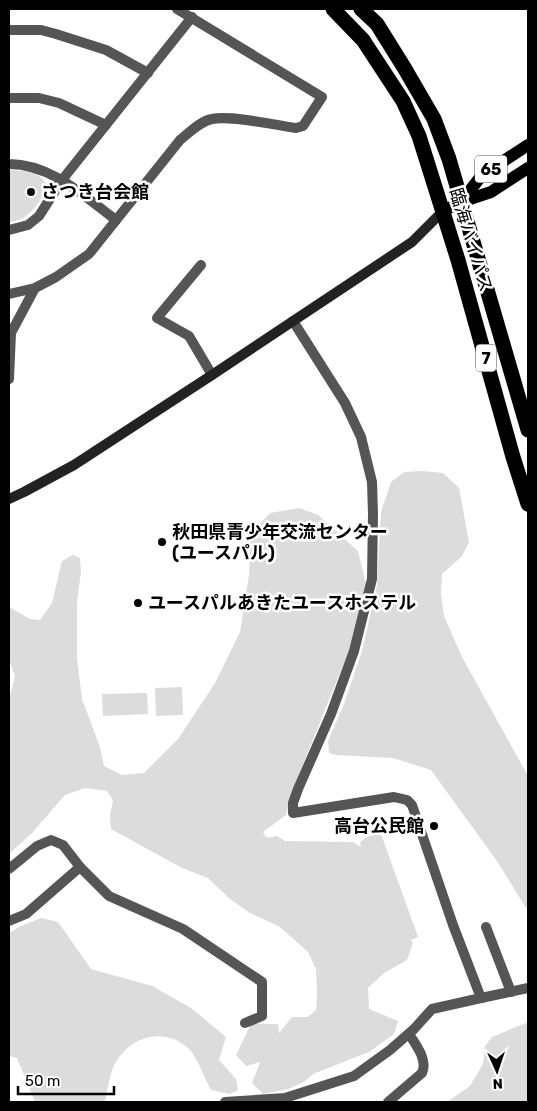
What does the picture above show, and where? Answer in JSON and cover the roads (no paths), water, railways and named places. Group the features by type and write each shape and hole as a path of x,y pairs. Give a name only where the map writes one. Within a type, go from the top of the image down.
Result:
{"highway":[{"name":"臨海バイパス","path":"333,9 363,40 403,101 419,136 443,211 528,504"},
{"name":"臨海バイパス","path":"361,9 378,26 434,119 449,159 528,430"}],"main road":[{"name":"65","path":"461,202 482,175 528,145"},
{"name":"65","path":"443,211 461,202 491,192 528,168"}],"street":[{"path":"9,294 35,288 56,277 89,254 180,140 196,127 211,119 230,118 296,128 303,126 322,97 177,9"},
{"path":"9,230 28,224 39,216 62,180 192,17"},
{"path":"9,30 41,30 56,34 106,50 148,73"},
{"path":"9,98 39,98 59,103 106,125"},
{"path":"9,164 34,167 62,180 116,220"},
{"path":"9,499 74,465 212,375 412,242 443,211"},
{"path":"200,265 157,318 189,336 212,375"},
{"path":"9,380 10,333 35,288"},
{"path":"293,321 345,403 361,437 372,482 373,514 372,579 354,651 331,714 293,802 293,812 394,797 407,800 412,806 453,924 482,998"},
{"path":"9,869 37,846 51,840 63,845 80,867 109,896 184,929 262,982 262,1016 245,1022"},
{"path":"9,921 26,914 80,867"},
{"path":"486,927 511,992"},
{"path":"225,1102 285,1098 354,1076 409,1034 432,1009 528,988"},
{"path":"388,1102 422,1073 424,1068 420,1051 409,1034"}],"place":[{"name":"さつき台会館","path":"31,192"},
{"name":"秋田県青少年交流センター (ユースパル)","path":"162,542"},
{"name":"ユースパルあきたユースホステル","path":"138,603"},
{"name":"高台公民館","path":"434,826"}]}
